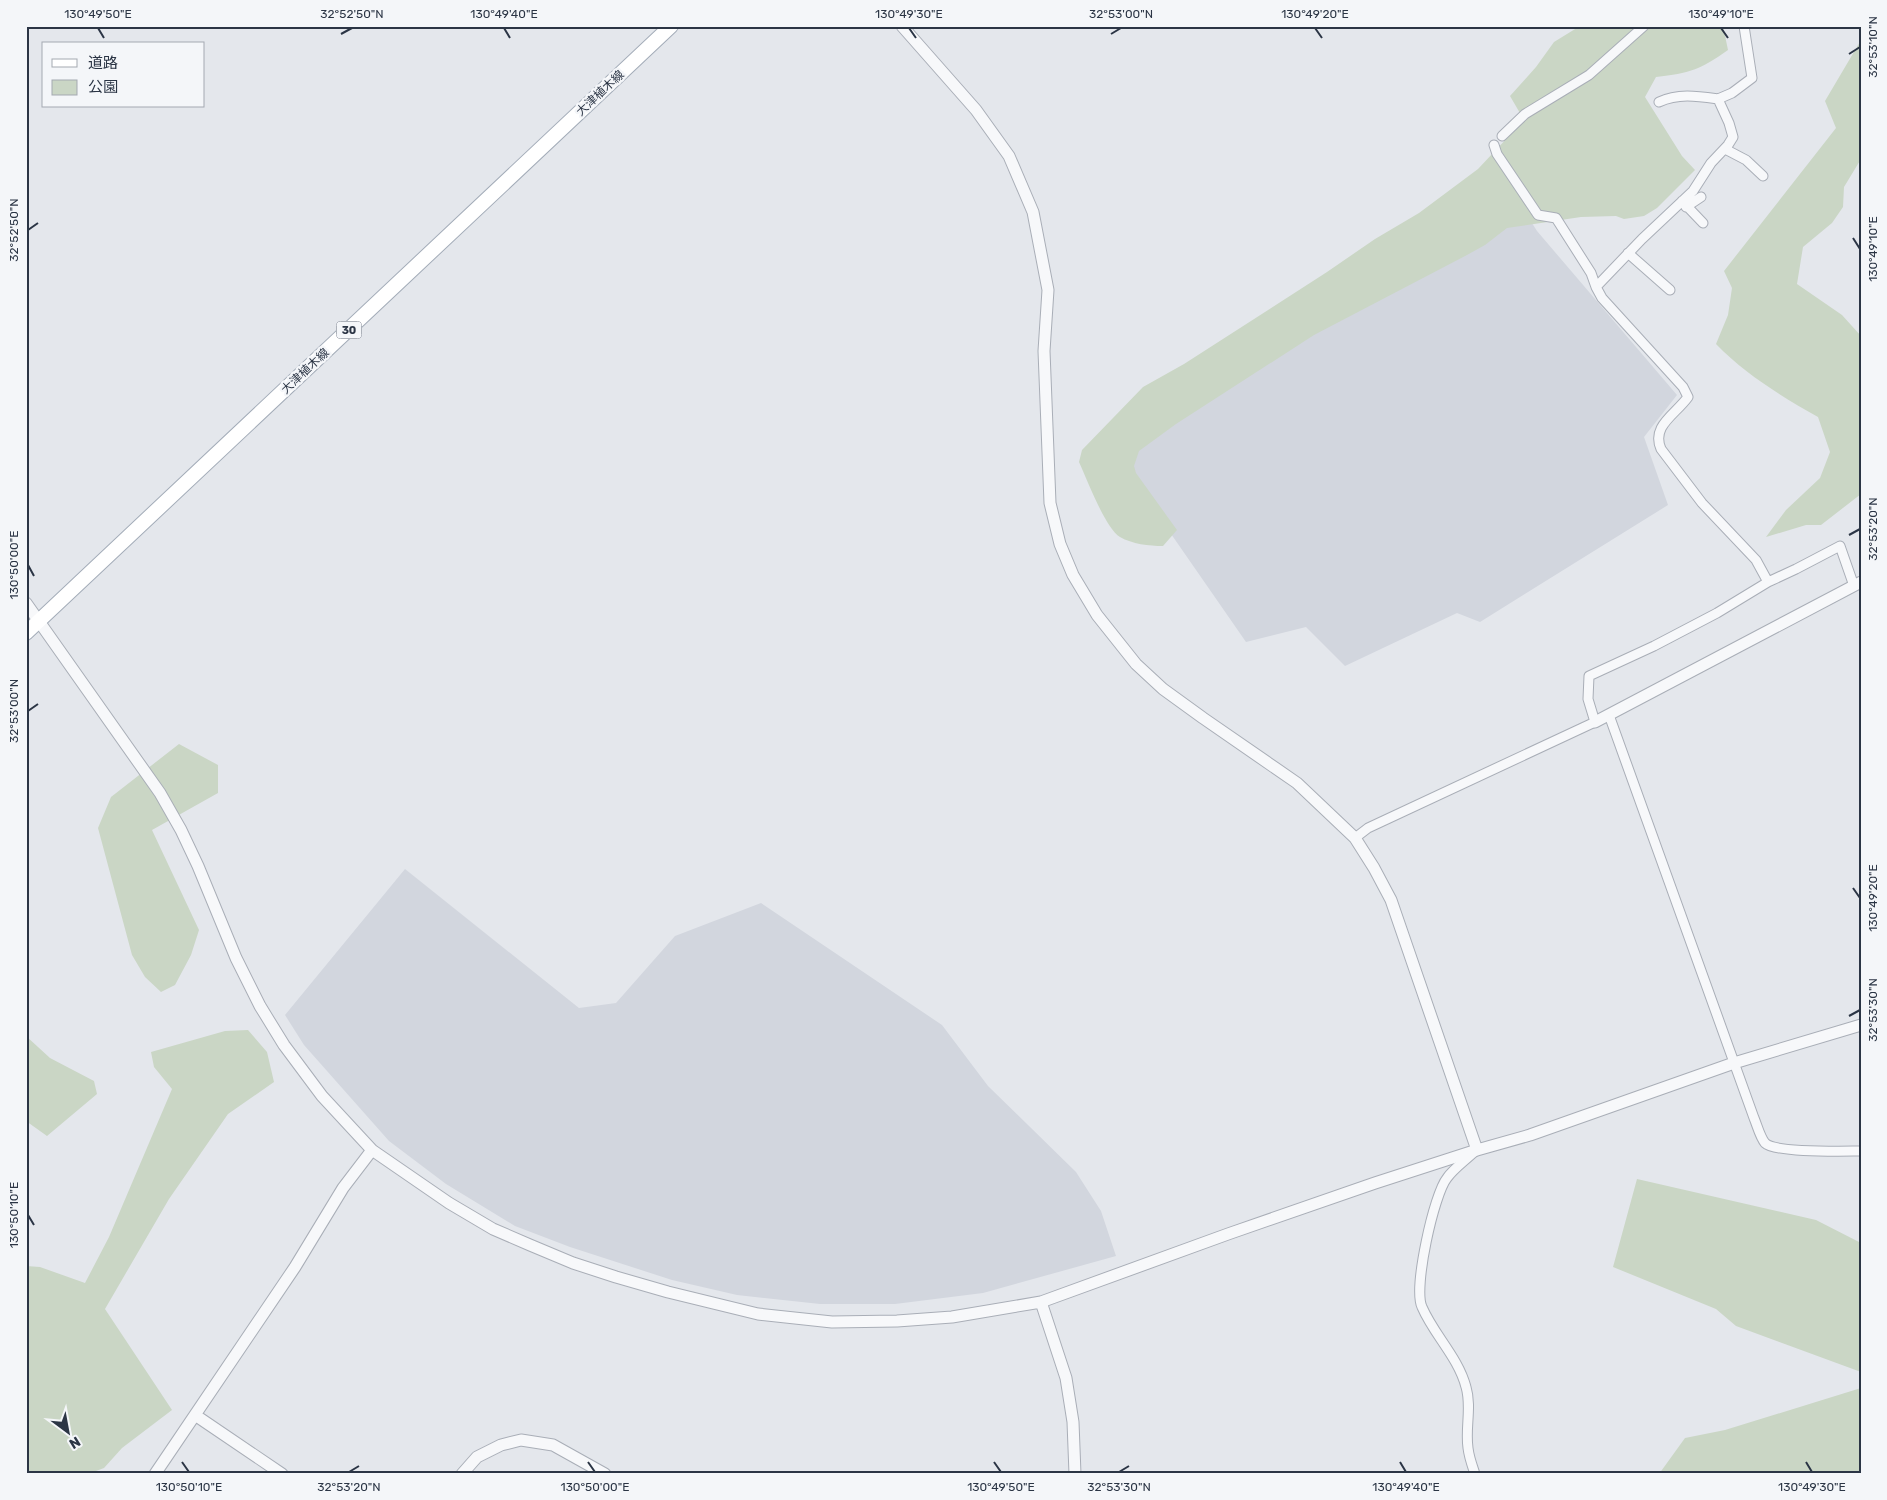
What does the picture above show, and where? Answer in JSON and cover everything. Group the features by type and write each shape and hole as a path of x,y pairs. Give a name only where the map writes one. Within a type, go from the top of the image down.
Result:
{"main road":[{"name":"大津植木線","path":"26,633 671,26"}],"street":[{"path":"902,26 976,110 1009,156 1033,212 1048,290 1044,351 1050,504 1060,544 1074,575 1097,615 1136,664 1163,689 1297,783 1355,838 1391,900 1477,1150"},
{"path":"1502,136 1525,114 1589,75 1644,26"},
{"path":"1659,102 1668,98 1689,95 1718,99 1732,93 1752,78 1744,26"},
{"path":"1596,287 1628,252 1684,204 1712,163 1733,137 1718,99"},
{"path":"1494,145 1497,154 1538,215 1556,218 1591,273 1602,298 1683,387 1688,397 1659,429 1657,441 1702,503 1756,560 1768,582"},
{"path":"1725,149 1746,160 1763,176"},
{"path":"1684,204 1701,197"},
{"path":"1684,204 1703,223"},
{"path":"1628,252 1670,290"},
{"path":"1355,838 1368,828 1595,722 1609,715 1857,584 1840,546 1796,570 1768,582 1717,613 1654,646 1589,676 1588,699 1595,722"},
{"path":"26,603 164,800 198,866 236,958 260,1006 284,1045 322,1096 372,1150 449,1203 493,1229 530,1245 573,1263 616,1277 693,1299 758,1314 832,1322 896,1321 952,1317 1041,1302 1228,1234 1477,1150 1530,1135 1734,1063 1861,1025"},
{"path":"1609,715 1764,1142 1771,1147 1789,1149 1861,1151"},
{"path":"155,1474 294,1267 343,1188 372,1150"},
{"path":"1475,1474 1467,1447 1467,1388 1456,1362 1428,1320 1420,1300 1421,1274 1427,1237 1440,1191 1446,1178 1477,1150"},
{"path":"1041,1302 1066,1378 1073,1422 1075,1474"},
{"path":"195,1416 282,1474"},
{"path":"462,1474 478,1457 501,1445 521,1440 553,1445 605,1474"}],"shaded area":[{"path":"1494,163 1537,231 1677,395 1644,437 1668,505 1480,622 1457,613 1345,666 1306,627 1246,642 1101,433"},
{"path":"405,869 579,1008 616,1003 675,936 761,903 942,1025 988,1086 1076,1172 1101,1211 1116,1256 983,1293 895,1304 820,1304 737,1295 672,1280 570,1247 515,1226 446,1184 389,1141 304,1045 285,1015"}],"green space":[{"path":"1580,26 1723,26 1728,50 1694,70 1656,77 1645,97 1682,156 1695,170 1657,208 1644,216 1624,219 1616,216 1581,217 1507,228 1485,245 1467,255 1314,335 1176,424 1139,451 1134,466 1136,473 1177,530 1163,546 1135,543 1120,537 1114,532 1103,514 1079,462 1082,450 1143,387 1184,364 1375,239 1419,213 1478,169 1524,120 1510,96 1536,67 1554,42"},
{"path":"1861,40 1861,159 1844,187 1843,207 1832,223 1803,247 1797,284 1842,315 1861,336 1861,494 1821,525 1806,525 1766,537 1786,510 1820,478 1830,452 1818,417 1764,384 1716,344 1728,315 1732,288 1724,271 1836,128 1825,101"},
{"path":"179,744 218,765 218,793 152,830 199,930 191,955 175,985 161,992 145,977 132,955 98,828 111,797"},
{"path":"248,1030 267,1052 274,1082 228,1114 169,1199 105,1309 172,1410 122,1448 104,1468 88,1474 26,1474 26,1266 40,1267 85,1283 109,1237 172,1089 154,1067 151,1052 225,1031"},
{"path":"26,1036 50,1058 94,1081 97,1094 47,1136 26,1121"},
{"path":"1637,1179 1816,1220 1861,1243 1861,1372 1736,1326 1716,1309 1613,1267"},
{"path":"1861,1388 1861,1474 1659,1474 1685,1438 1725,1430"}]}
